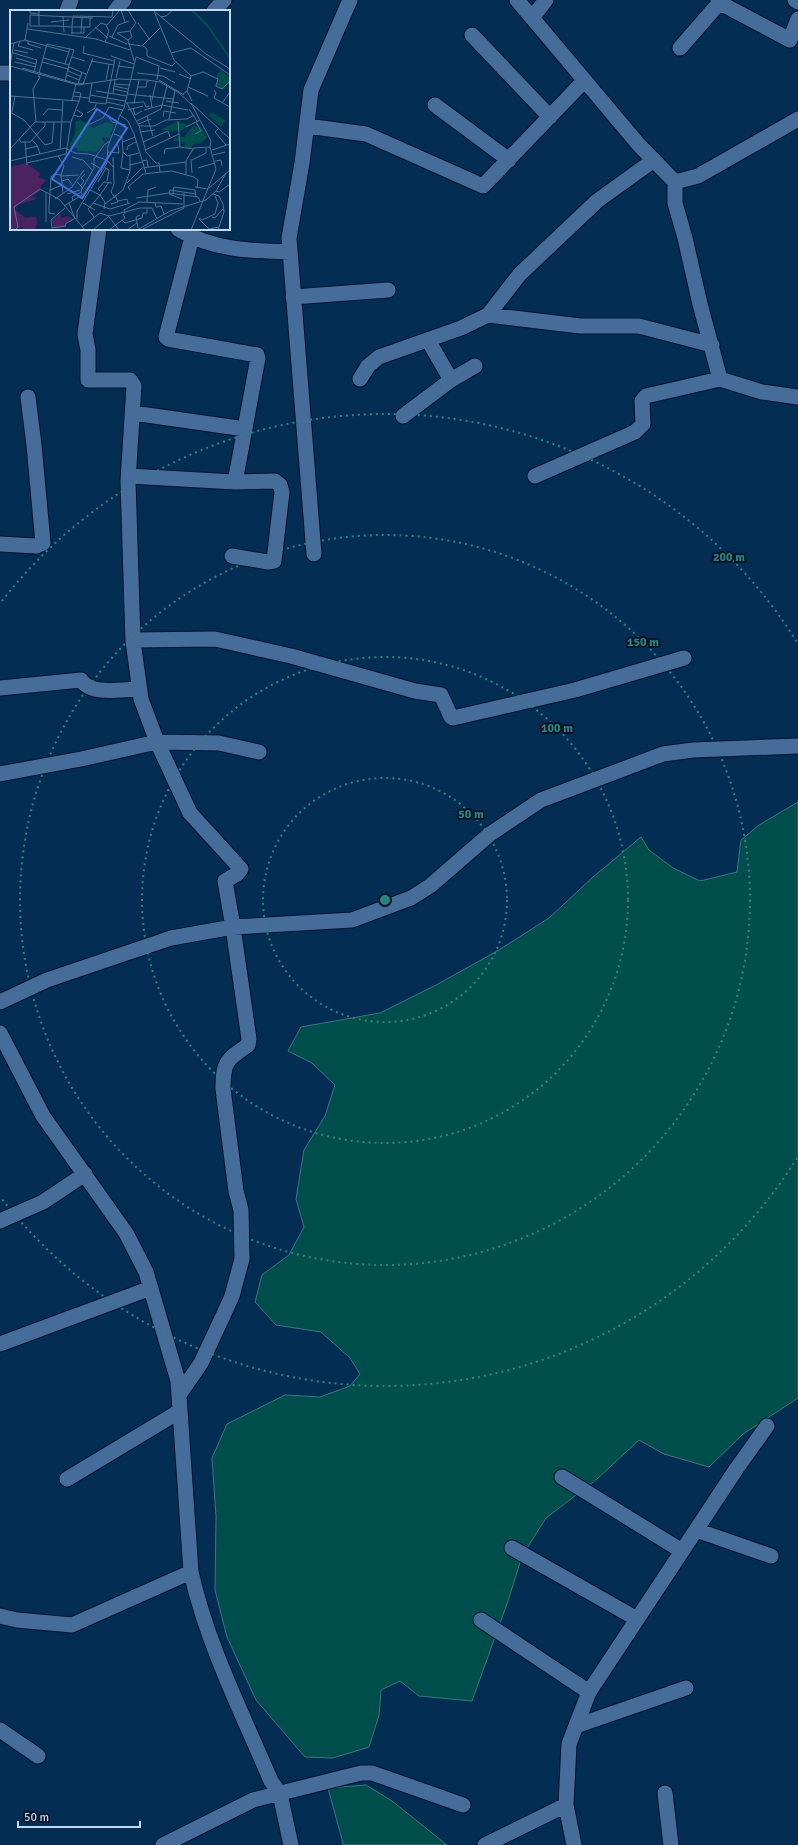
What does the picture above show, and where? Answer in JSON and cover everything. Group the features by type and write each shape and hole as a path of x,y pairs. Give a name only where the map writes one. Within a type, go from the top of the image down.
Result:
{"street":[{"path":"66,10 71,0"},
{"path":"116,10 124,0"},
{"path":"215,10 224,0"},
{"path":"314,554 289,238 312,90 350,0"},
{"path":"518,0 584,81 639,145 675,182 675,203 720,379"},
{"path":"532,18 546,0"},
{"path":"680,48 719,1 790,40 798,19"},
{"path":"472,35 550,117"},
{"path":"0,73 10,72"},
{"path":"307,126 366,134 483,186 584,81"},
{"path":"435,105 509,160"},
{"path":"675,182 698,176 798,119"},
{"path":"360,379 368,366 379,357 461,328 488,314 520,274 592,207 654,160"},
{"path":"99,230 84,334 88,350 88,380 130,380 134,386 129,476 133,640 139,689 145,713 190,813 241,869 237,874 225,881 249,1039 248,1045 228,1058 223,1073 223,1089 236,1191 241,1210 242,1259 232,1296 225,1312 201,1363 179,1395"},
{"path":"180,230 192,237 240,250 290,252"},
{"path":"192,237 166,337 168,339 256,355 258,358 235,482"},
{"path":"293,297 388,290"},
{"path":"488,314 580,326 639,326 712,345"},
{"path":"428,340 451,380"},
{"path":"403,416 451,380 475,366"},
{"path":"535,476 635,432 643,424 642,401 646,396 720,379 762,392 798,397"},
{"path":"0,544 36,546 43,543 28,397"},
{"path":"133,413 245,429"},
{"path":"129,476 235,482 275,481 280,485 282,492 274,560 268,562 232,556"},
{"path":"133,640 215,639 291,656 415,691 441,695 451,717 453,718 575,690 684,658"},
{"path":"0,688 81,680 85,686 95,690 139,689"},
{"path":"0,774 81,759 157,742 219,743 259,752"},
{"path":"0,1002 47,980 171,938 233,927 352,920 411,898 430,886 490,834 541,800 656,756 693,750 798,746"},
{"path":"0,1033 43,1116 126,1233 146,1272 178,1381 191,1572 196,1592 220,1663 271,1781 280,1794 291,1845"},
{"path":"0,1221 43,1202 85,1174"},
{"path":"0,1344 150,1288"},
{"path":"67,1479 180,1411"},
{"path":"574,1845 566,1805 569,1744 589,1692 737,1468 767,1426"},
{"path":"562,1477 682,1551"},
{"path":"696,1530 770,1556"},
{"path":"512,1548 637,1619"},
{"path":"0,1616 17,1620 72,1625 191,1572"},
{"path":"481,1620 589,1692"},
{"path":"576,1726 686,1688"},
{"path":"0,1730 38,1756"},
{"path":"163,1845 253,1800 361,1773 372,1773 463,1805"},
{"path":"665,1793 671,1845"},
{"path":"484,1845 566,1805"}],"shaded area":[{"path":"798,802 798,1398 743,1434 709,1467 664,1454 639,1440 597,1479 546,1518 522,1556 508,1601 472,1701 419,1696 400,1681 381,1690 379,1715 369,1747 333,1758 305,1757 256,1700 227,1637 215,1590 216,1516 212,1458 227,1424 285,1395 320,1397 350,1386 360,1374 350,1358 321,1332 276,1325 255,1302 262,1275 289,1255 304,1227 296,1199 304,1150 325,1116 335,1085 312,1063 288,1051 301,1027 380,1013 438,984 499,950 549,918 593,877 641,837 649,850 673,868 700,881 737,872 741,840 759,825"},
{"path":"366,1785 392,1801 447,1845 342,1845 343,1843 328,1788"}]}
